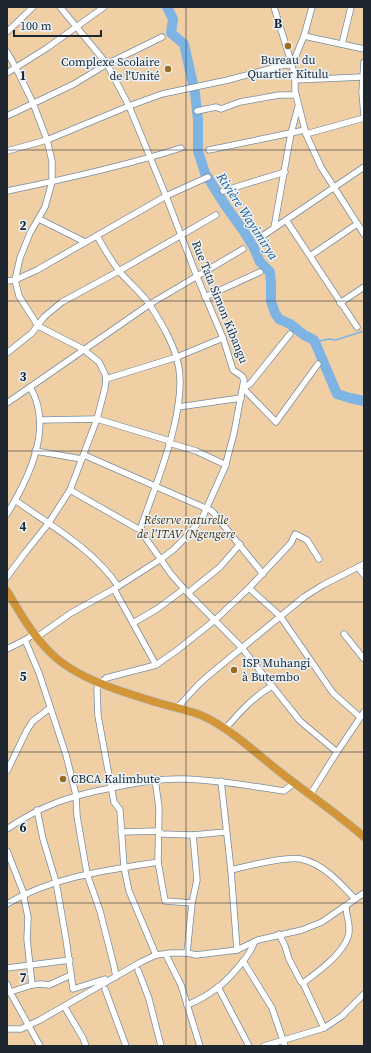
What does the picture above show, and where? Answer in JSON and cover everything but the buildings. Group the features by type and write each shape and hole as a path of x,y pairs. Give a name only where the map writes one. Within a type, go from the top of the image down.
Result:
{"highway":[{"path":"7,591 35,636 54,657 72,669 100,683 205,717 225,729 364,837"}],"street":[{"path":"7,32 33,7"},
{"name":"Rue Tata Simon Kibangu","path":"60,7 107,64 129,106 205,297 223,338 233,370 242,376 244,380 243,388"},
{"path":"7,73 47,48 104,7"},
{"path":"274,7 292,66 298,106 305,132 334,188 364,234"},
{"path":"292,66 304,36 312,7"},
{"path":"342,44 351,7"},
{"path":"304,36 364,49"},
{"path":"7,116 74,84 107,64 162,37"},
{"path":"7,52 34,103 47,140 52,161 52,182 45,207 25,242 20,258 15,280 19,296 38,326 84,349 99,362 106,379 97,419 70,490 48,524 7,577"},
{"path":"209,150 291,132 305,132 364,116 362,77 364,62"},
{"path":"7,151 47,140 162,94 264,72 284,65 292,66"},
{"path":"295,80 362,77"},
{"path":"197,111 216,107 221,109 240,102 279,94 296,95"},
{"path":"274,228 291,132 298,106"},
{"path":"7,191 52,182 150,158 181,148"},
{"path":"262,237 364,167"},
{"path":"223,192 285,172"},
{"path":"7,281 15,280 37,270 166,196 208,177"},
{"path":"7,353 32,333 44,317 62,302 216,216"},
{"path":"39,218 85,242"},
{"path":"286,220 357,327"},
{"path":"310,256 357,224"},
{"path":"97,236 119,271 150,304 170,340 176,357 180,380 178,407 170,442 140,530"},
{"path":"7,403 150,304 244,249"},
{"path":"205,297 260,272"},
{"path":"340,303 364,287"},
{"path":"7,649 35,636 162,559 191,532 203,516 226,465 243,388 250,384 290,334"},
{"path":"106,379 176,357 223,338"},
{"path":"243,388 276,422 318,364"},
{"path":"7,514 26,476 41,429 41,420 37,400 30,387"},
{"path":"178,407 241,398"},
{"path":"41,420 97,419 196,451 226,465"},
{"path":"35,451 83,457 212,511 263,574"},
{"path":"70,490 140,530 162,559 171,574 242,648 303,724 337,752"},
{"path":"15,500 71,539 108,572 156,665"},
{"path":"156,955 129,892 124,867 120,810 114,802 98,716 97,689 100,683 106,678 156,665 215,620 263,574 291,543 296,534 307,540 319,559"},
{"path":"133,623 186,591 220,567 240,544"},
{"path":"177,708 198,685 304,597 323,585 364,564"},
{"path":"358,567 364,575"},
{"path":"249,588 280,616 333,693 360,717"},
{"path":"344,634 364,659"},
{"path":"25,640 39,672 66,755 76,795 77,816 87,874 100,911 116,977"},
{"path":"225,729 250,702 260,693 272,686"},
{"path":"7,771 33,721 50,708"},
{"path":"310,795 364,712"},
{"path":"7,829 37,810 59,801 76,795 131,783 183,779 221,781 284,791 294,783"},
{"path":"156,780 158,795 158,862 165,901 192,903"},
{"path":"221,781 231,870 237,950"},
{"path":"37,810 43,839 56,882 74,989 116,977"},
{"path":"121,832 158,831 162,834 193,835 226,832"},
{"path":"187,953 192,903 197,880 193,835"},
{"path":"7,851 24,894 28,917 27,939 32,985"},
{"path":"231,870 287,859 302,860 309,862 327,872 356,899"},
{"path":"7,904 24,894 56,882 87,874 158,862"},
{"path":"7,1029 21,1029 156,955 187,953 196,955 237,950 254,942 279,934 302,930 322,922 364,893"},
{"path":"303,983 314,976 341,950 349,933 346,906"},
{"path":"279,934 289,959 301,982 303,983 324,1028"},
{"path":"187,1005 218,987 234,970 241,966 253,947 254,942"},
{"path":"167,957 180,985 200,1046"},
{"path":"7,968 70,960"},
{"path":"243,961 272,1008 285,1043"},
{"path":"138,970 149,999 161,1046"},
{"path":"8,993 32,985 49,985 71,975"},
{"path":"7,984 8,993 29,1025 40,1046"},
{"path":"218,987 249,1046"},
{"path":"105,989 126,1046"},
{"path":"264,1046 285,1043 324,1028 342,1016 364,994"},
{"path":"64,1006 83,1038 86,1046"}],"green space":[{"name":"Réserve naturelle de l'ITAV (Ngengere","path":"7,7 364,7 364,1046 7,1046"}],"waterway":[{"name":"Rivière Wayimirya","path":"167,7 173,19 171,33 184,44 195,93 198,120 198,151 205,173 243,230 254,248 260,262 270,272 271,301 275,313 279,319 290,324 304,335 314,340 337,394 364,401"},
{"path":"314,340 336,340 364,331"}],"place":[{"name":"Bureau du Quartier Kitulu","path":"288,46"},
{"name":"Complexe Scolaire de l'Unité","path":"168,69"},
{"name":"ISP Muhangi à Butembo","path":"234,670"},
{"name":"CBCA Kalimbute","path":"63,779"}]}
